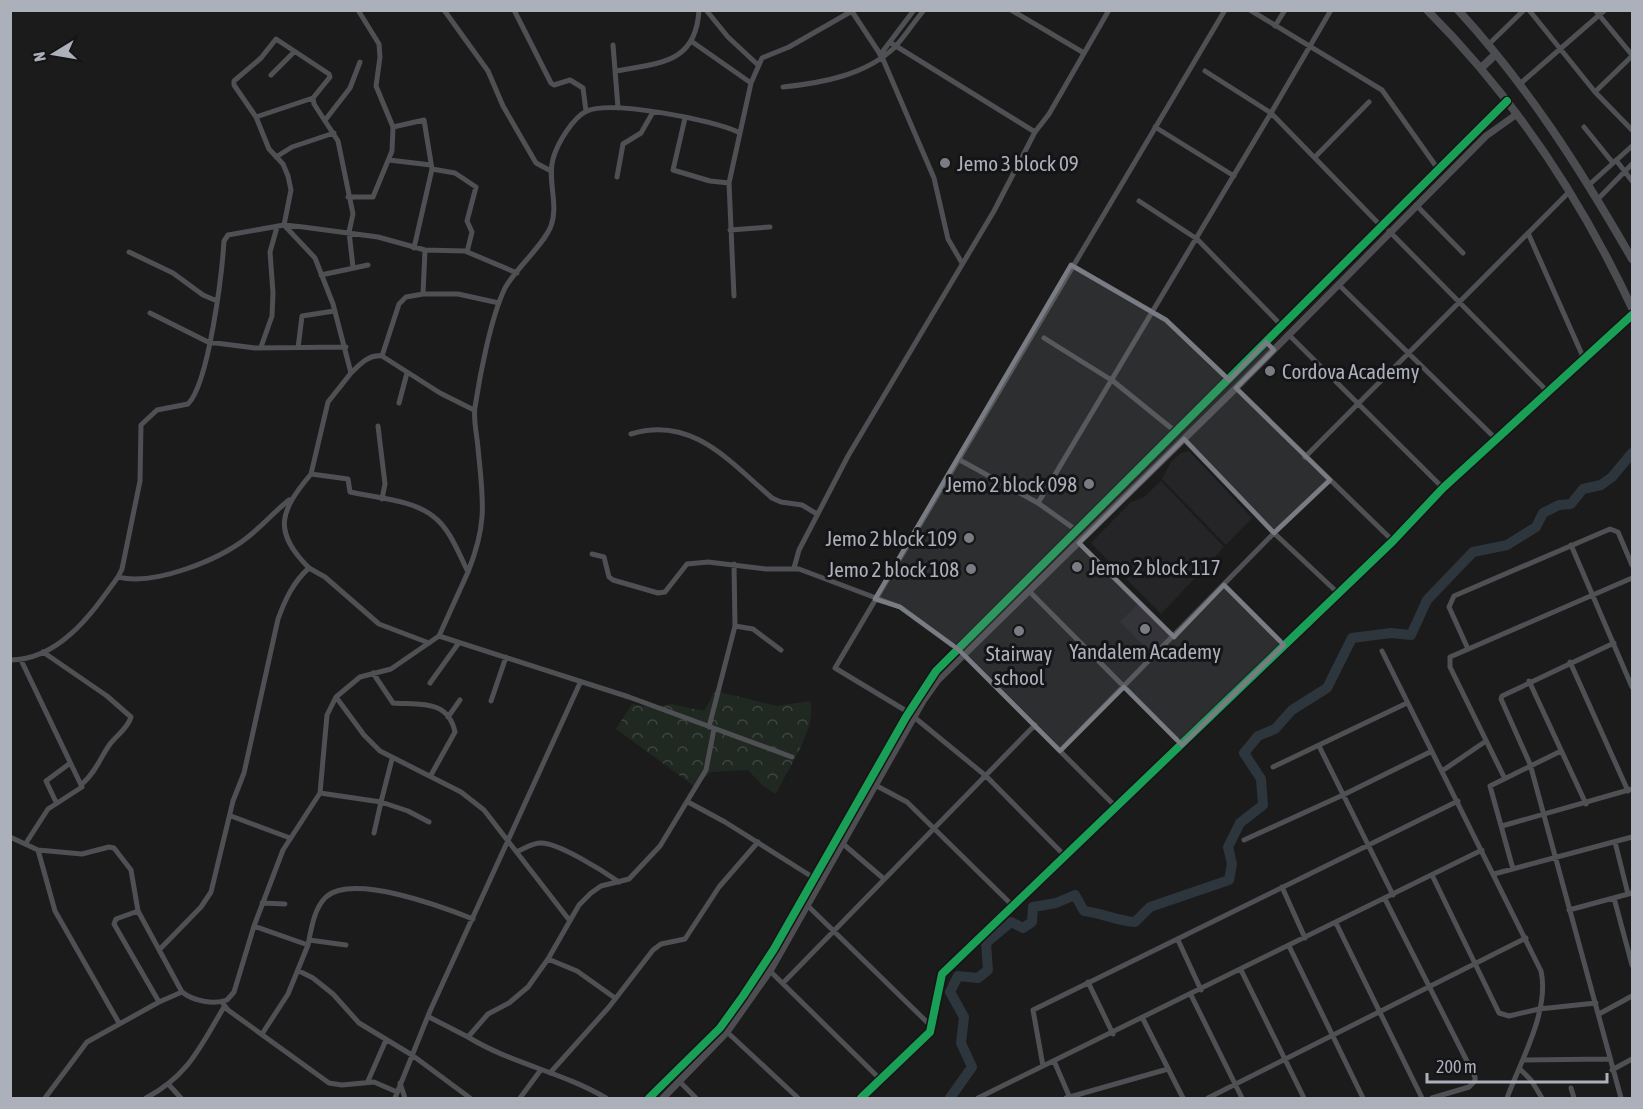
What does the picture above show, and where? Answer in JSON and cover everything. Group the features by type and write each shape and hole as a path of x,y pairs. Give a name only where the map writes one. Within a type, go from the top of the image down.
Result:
{"main road":[{"path":"1427,10 1481,68 1517,114 1570,191 1632,308"},
{"path":"1458,10 1521,83 1590,184 1632,259"},
{"path":"1481,68 1496,54"},
{"path":"1623,289 1632,284"}],"street":[{"path":"348,196 373,197 389,160 393,127 376,86 380,57 379,44 358,10"},
{"path":"444,10 488,71 503,106 536,163 551,171"},
{"path":"514,10 551,83 554,85 570,80 583,88 586,111"},
{"path":"616,71 670,60 682,53 692,41 697,29 699,10"},
{"path":"706,10 728,37 759,65"},
{"path":"893,45 914,10"},
{"path":"783,87 844,76 880,57 924,10"},
{"path":"1011,10 1084,53"},
{"path":"794,568 799,550 817,514 900,365 1002,197 1035,132 1049,114 1109,10"},
{"path":"1064,855 986,776 911,714 835,668 1071,265 1225,10"},
{"path":"1250,10 1382,90 1438,169"},
{"path":"1275,26 1285,10"},
{"path":"1038,503 1113,381 1332,10"},
{"path":"1489,44 1524,10"},
{"path":"1529,10 1595,92 1632,130"},
{"path":"1521,83 1562,50 1597,13 1605,10"},
{"path":"734,296 729,183 738,132 751,83 762,58 789,47 851,11 880,57 934,178 948,239 962,263"},
{"path":"1595,92 1632,56 1597,13"},
{"path":"256,117 313,98 330,77 329,74 274,39 261,58 234,81 236,89 256,117 270,149 290,182 284,225"},
{"path":"692,41 751,83"},
{"path":"613,45 618,108"},
{"path":"893,45 1035,132"},
{"path":"271,75 294,52"},
{"path":"326,119 350,88 360,62"},
{"path":"1205,71 1271,113 1381,226"},
{"path":"313,98 314,104 339,141 353,214 349,232 353,267"},
{"path":"961,653 1076,530 1107,502 1507,101"},
{"path":"1316,157 1369,102"},
{"path":"146,1098 170,1086 187,1068 223,1004 234,992 254,926 280,857 320,793 327,715 336,697 360,677 391,669 439,636 468,572 480,542 484,517 474,410 499,303 506,286 551,226 554,210 551,171 556,150 579,116 586,111 618,108 653,112 738,132"},
{"path":"617,177 622,144 641,133 653,112"},
{"path":"663,1098 727,1032 770,971 808,906 827,861 936,671 961,653 1030,592 1289,335 1389,231 1486,136 1517,114"},
{"path":"685,118 673,170 710,181 729,183"},
{"path":"393,127 424,120 432,167 414,248"},
{"path":"1155,127 1234,176"},
{"path":"1584,127 1626,171 1632,181"},
{"path":"276,157 292,147 334,133"},
{"path":"1590,184 1632,146"},
{"path":"389,160 455,172 476,187 467,221 472,232 467,252"},
{"path":"1598,199 1632,164"},
{"path":"1417,190 1424,197"},
{"path":"1305,457 1570,191"},
{"path":"1139,201 1197,239 1282,326"},
{"path":"1416,205 1462,253"},
{"path":"10,660 21,660 43,652 77,631 123,569 140,481 141,424 157,410 184,406 191,401 200,381 217,301 224,241 228,235 284,225 349,232 378,237 425,250 467,252 517,273"},
{"path":"284,225 315,258 346,347 351,373"},
{"path":"261,347 272,316 270,252 277,226"},
{"path":"730,231 770,227"},
{"path":"1389,231 1548,392"},
{"path":"1528,233 1584,359"},
{"path":"423,294 425,250"},
{"path":"129,252 173,273 203,295 217,301"},
{"path":"321,275 368,265"},
{"path":"1071,265 1152,312 1185,337 1229,380"},
{"path":"1338,284 1497,440"},
{"path":"382,356 399,304 406,297 423,294 458,294 499,303"},
{"path":"298,348 303,316 334,311"},
{"path":"150,313 208,342 261,347 346,347"},
{"path":"861,1098 932,1028 938,981 942,974 1393,542 1443,488 1632,315"},
{"path":"1289,335 1443,488"},
{"path":"1044,338 1113,381 1176,432"},
{"path":"1266,342 1274,350"},
{"path":"118,577 140,580 195,565 247,538 291,499 311,474 328,402 351,373 364,361 376,355 382,356 407,373 474,410"},
{"path":"399,403 407,373"},
{"path":"1236,388 1393,542"},
{"path":"378,426 385,484 382,499"},
{"path":"631,434 654,428 684,433 709,446 740,467 772,498 781,502 802,505 817,514"},
{"path":"1184,439 1274,533 1338,593"},
{"path":"958,459 1038,503 1076,530"},
{"path":"311,474 348,479 350,492 420,508 435,517 448,533 468,572"},
{"path":"1060,751 1274,533 1330,480"},
{"path":"291,499 285,518 286,538 309,568 325,577 379,624 429,643"},
{"path":"1107,502 1113,509"},
{"path":"1468,649 1449,607 1451,600 1571,545 1614,529 1621,537 1632,565"},
{"path":"1079,543 1174,637"},
{"path":"1571,545 1632,687"},
{"path":"592,554 604,557 609,577 613,580 658,593 664,592 682,568 692,562 734,564 766,569 794,568 900,607 961,653 1115,806"},
{"path":"468,1037 488,1014 520,996 548,959 570,921 591,893 601,886 621,883 629,879 660,846 688,802 708,763 711,728 735,626 734,564"},
{"path":"160,949 201,907 211,892 243,773 278,619 286,598 309,568"},
{"path":"1504,777 1450,667 1450,657 1632,579"},
{"path":"1224,585 1284,645"},
{"path":"1030,592 1182,744"},
{"path":"735,626 753,629 781,650"},
{"path":"439,636 458,644 629,697 792,757"},
{"path":"1614,643 1529,681 1502,696 1501,699 1530,764 1599,1014 1612,1070 1622,1098"},
{"path":"430,683 458,644"},
{"path":"1382,651 1526,938 1544,983 1524,1060 1507,1098"},
{"path":"26,843 38,822 56,802 80,790 82,784 98,768 111,743 131,717 107,696 43,652"},
{"path":"491,701 506,657"},
{"path":"21,660 69,764 82,784"},
{"path":"1502,826 1545,816 1630,790 1570,662"},
{"path":"373,673 393,703 423,703 444,709 455,732 431,775"},
{"path":"1529,681 1586,804"},
{"path":"10,837 38,850 82,854 113,847 133,876 138,911 182,992 196,998 223,1004 329,1083 342,1085 368,1081 396,1095 580,683"},
{"path":"336,697 364,735 392,759 431,775 461,792 476,804 518,851 570,921"},
{"path":"448,717 460,700"},
{"path":"1273,767 1407,703"},
{"path":"649,1098 707,1040 743,996 814,878 842,843 877,786 911,714"},
{"path":"783,982 832,930 936,829 1035,725"},
{"path":"1442,771 1486,741"},
{"path":"1318,746 1393,895"},
{"path":"1244,840 1432,751"},
{"path":"1513,869 1502,826 1489,789 1493,783 1504,777 1561,751"},
{"path":"374,833 392,759"},
{"path":"56,802 46,782 69,764"},
{"path":"877,786 907,802 1014,907"},
{"path":"320,793 381,801 429,822"},
{"path":"1043,1066 1033,1010 1458,801"},
{"path":"688,802 758,842 814,878"},
{"path":"231,816 290,838"},
{"path":"1494,874 1632,837"},
{"path":"550,1073 653,950 662,944 685,939 719,887 758,842"},
{"path":"1569,910 1630,893 1615,842"},
{"path":"842,843 884,879"},
{"path":"518,851 534,844 547,844 594,866 621,883"},
{"path":"38,850 55,910 119,1023"},
{"path":"978,1098 1113,1034 1482,850"},
{"path":"1432,875 1499,1013 1509,1016 1539,1009 1596,1003"},
{"path":"1282,887 1305,938"},
{"path":"262,1034 288,994 299,971 318,908 324,899 339,891 369,890 406,897 473,919"},
{"path":"1614,898 1630,944 1632,965"},
{"path":"1385,899 1475,1081 1469,1087 1432,1098"},
{"path":"262,903 285,904"},
{"path":"808,906 932,1028"},
{"path":"138,911 116,919 114,924 159,1002"},
{"path":"1336,923 1422,1098"},
{"path":"254,926 308,942 346,945"},
{"path":"1208,1098 1526,938"},
{"path":"1178,940 1201,990"},
{"path":"1289,946 1363,1098"},
{"path":"548,959 576,971 615,998"},
{"path":"1241,970 1304,1098"},
{"path":"299,971 313,978 333,994 359,1023 412,1055 470,1098"},
{"path":"770,971 881,1080"},
{"path":"1088,982 1113,1034"},
{"path":"45,1098 87,1042 119,1023 182,992"},
{"path":"1191,995 1242,1098"},
{"path":"1599,1014 1632,996"},
{"path":"429,1017 490,1050 540,1071 585,1086 606,1098"},
{"path":"1143,1019 1183,1098"},
{"path":"727,1032 798,1098"},
{"path":"368,1081 386,1040"},
{"path":"707,1040 714,1047"},
{"path":"1524,1060 1610,1059"},
{"path":"1612,1070 1632,1059"},
{"path":"1054,1061 1068,1098 1168,1069"},
{"path":"1520,1069 1531,1080 1542,1098"},
{"path":"520,1098 540,1071"},
{"path":"400,1082 405,1098"},
{"path":"680,1082 696,1098"},
{"path":"170,1086 181,1098"},
{"path":"1570,1088 1574,1098"},
{"path":"454,1098 458,1091"}],"highlighted area":[{"path":"1071,265 1166,320 1229,380 1266,342 1274,350 1236,388 1330,480 1274,533 1184,439 1079,543 1174,637 1224,585 1284,645 1182,745 1124,687 1060,751 959,650 900,607 875,599"}],"shaded area":[{"path":"1189,451 1252,518 1226,545 1162,479 1171,462 1181,453"},
{"path":"1161,481 1224,547 1161,614 1091,543 1131,502 1144,497"},
{"name":"Yandalem Academy","path":"1138,604 1170,636 1152,654 1120,622"}],"green space":[{"path":"715,691 777,706 810,701 810,723 806,736 776,794 762,785 748,770 711,772 694,786 616,729 632,704 652,707 671,704 704,711"}],"waterway":[{"path":"950,1098 972,1067 961,1043 964,1017 950,992 958,976 978,978 988,970 986,943 1011,922 1023,928 1032,922 1033,907 1056,903 1075,895 1084,911 1135,922 1150,907 1229,880 1232,864 1228,847 1240,823 1263,805 1261,779 1244,753 1258,736 1275,729 1292,710 1327,688 1352,638 1391,633 1411,635 1427,600 1473,552 1507,545 1536,527 1543,513 1559,505 1571,504 1583,489 1601,485 1612,477 1632,453"}],"cycle path":[{"path":"649,1098 720,1028 743,996 774,949 906,717 936,671 1507,101"},
{"path":"861,1098 930,1032 942,974 1393,541 1443,488 1632,315"}],"place":[{"name":"Jemo 3 block 09","path":"945,163"},
{"name":"Cordova Academy","path":"1270,371"},
{"name":"Jemo 2 block 098","path":"1089,484"},
{"name":"Jemo 2 block 109","path":"969,538"},
{"name":"Jemo 2 block 117","path":"1077,567"},
{"name":"Jemo 2 block 108","path":"971,569"},
{"name":"Yandalem Academy","path":"1145,629"},
{"name":"Stairway school","path":"1019,631"}]}
